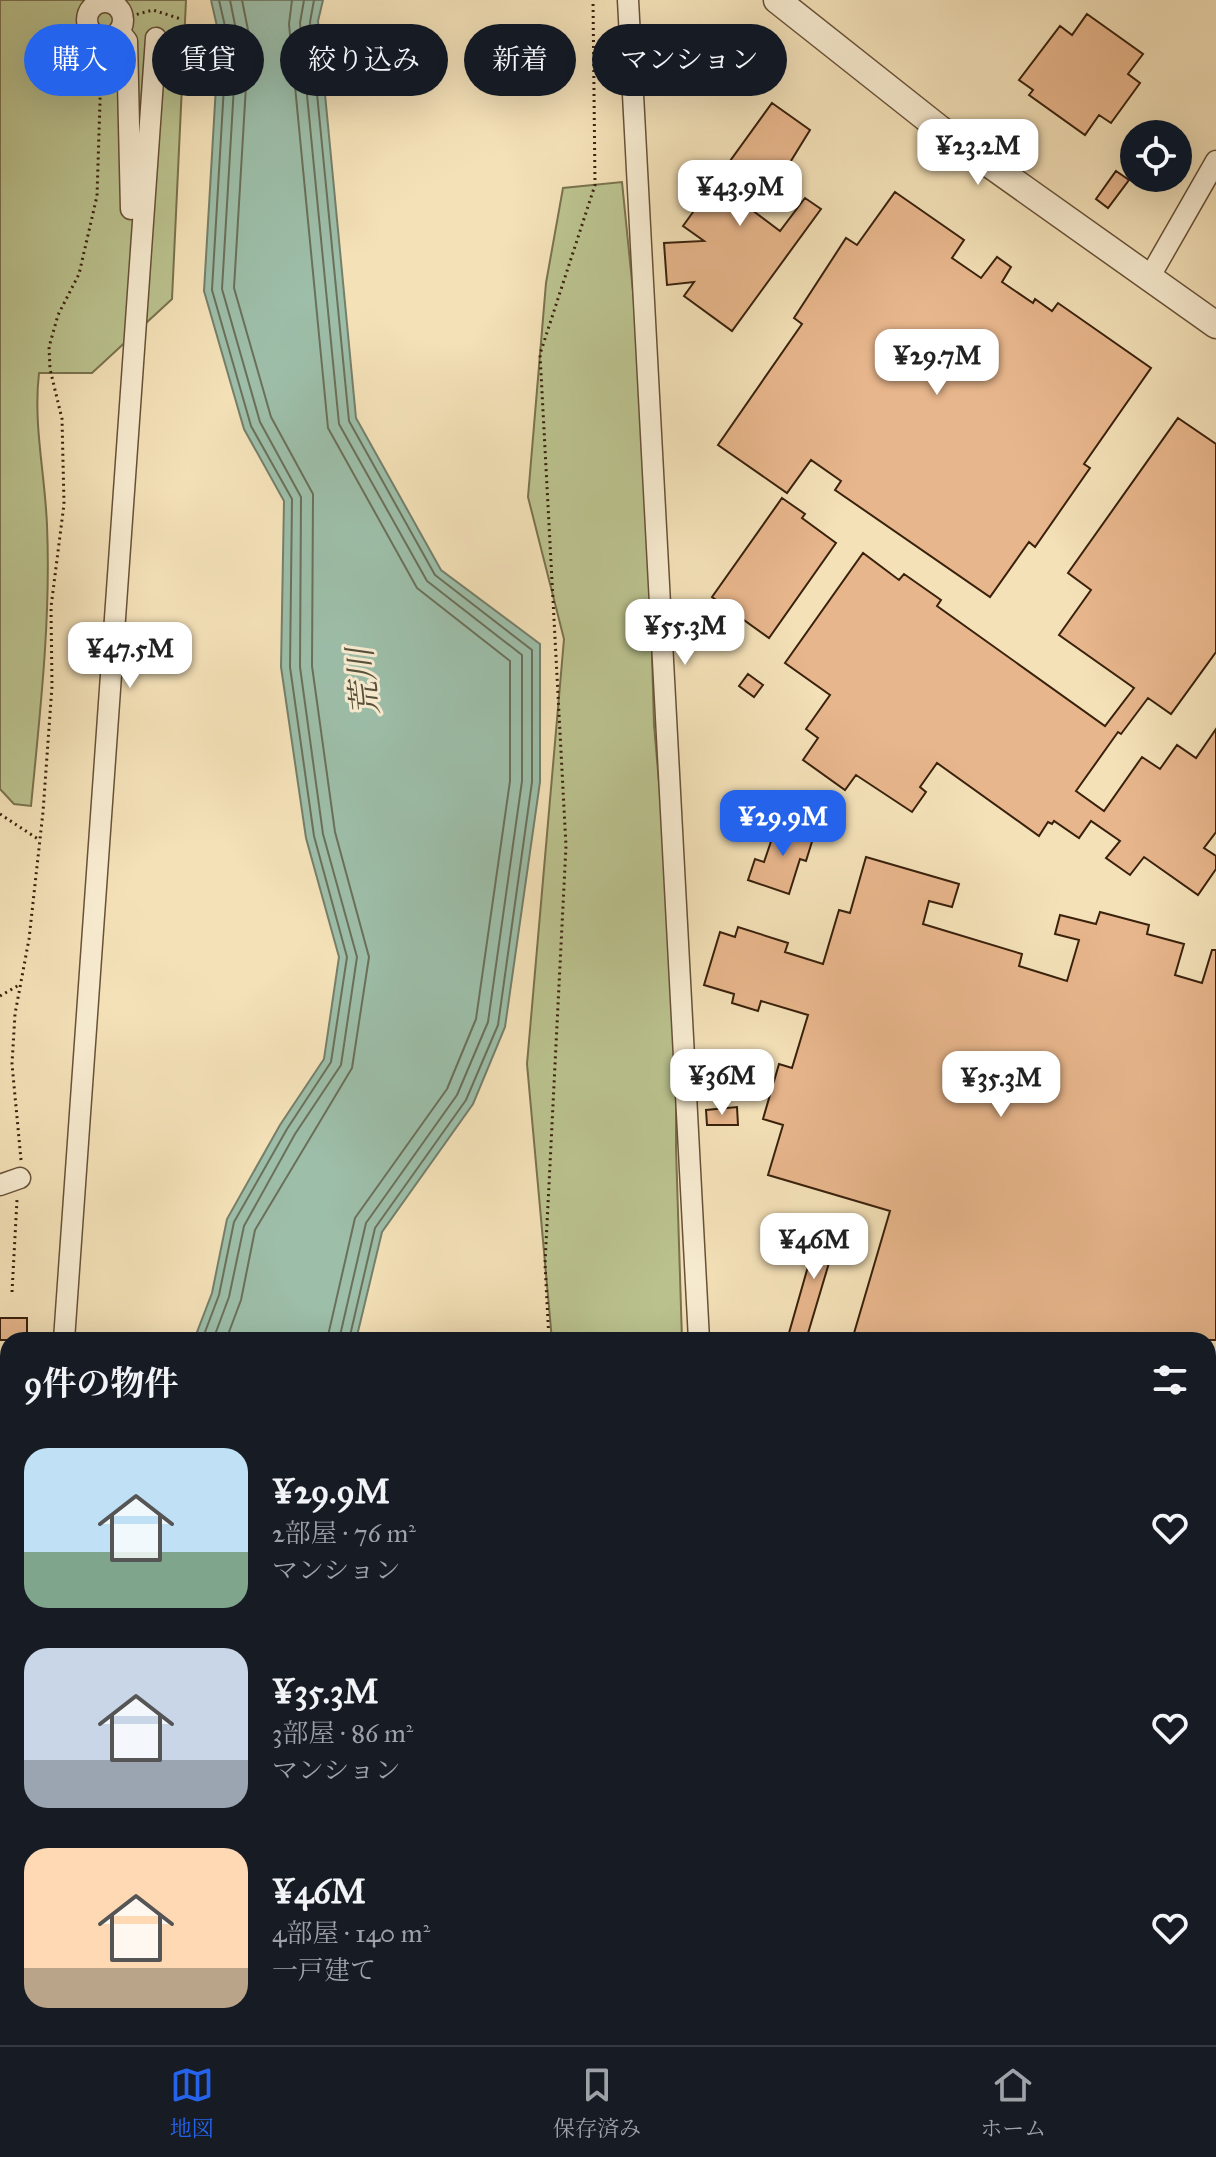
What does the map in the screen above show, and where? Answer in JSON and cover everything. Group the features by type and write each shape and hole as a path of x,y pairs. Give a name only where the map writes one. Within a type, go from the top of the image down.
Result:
{"street":[{"path":"628,0 699,1332"},
{"path":"777,0 940,129 1216,325"},
{"path":"65,1332 152,91"},
{"path":"130,96 130,224 141,236"},
{"path":"1149,278 1216,161"},
{"path":"0,1185 20,1178"}],"path":[{"path":"549,1332 545,1264 566,846 540,354 595,185 593,0"},
{"path":"124,24 145,10 181,19"},
{"path":"12,1292 21,1150 12,1064 19,985 29,939 52,686 51,607 64,504 62,419 50,369 49,347 58,315 79,274 97,196 108,96"},
{"path":"0,814 38,839"},
{"path":"0,996 19,985"}],"shaded area":[{"path":"0,0 186,0 185,24 152,24 152,96 182,96 172,299 92,373 39,373 37,411 48,560 44,666 31,806 14,804 0,789"},
{"path":"622,182 645,411 654,725 676,978 676,1148 682,1332 551,1332 527,1064 564,639 528,497 546,283 563,188"}],"water":[{"name":"荒川","path":"211,0 323,0 318,24 280,24 280,96 325,96 356,418 441,570 540,644 540,782 505,1027 473,1104 382,1232 358,1332 197,1332 212,1293 227,1219 280,1125 324,1059 339,957 306,838 281,667 284,501 244,429 204,291 215,96 264,96 264,24 216,24"}],"building":[{"path":"1087,14 1143,54 1128,74 1140,83 1111,123 1099,115 1085,135 1029,95 1033,90 1019,80 1060,26 1072,35"},
{"path":"772,103 810,130 781,177 761,163 736,198 780,231 805,198 821,209 732,331 684,296 694,282 667,285 664,243 704,241 683,226"},
{"path":"1116,171 1120,174 1120,192 1108,208 1096,199"},
{"path":"895,192 964,240 952,258 981,278 997,257 1011,267 1002,282 1033,303 1035,299 1052,311 1058,303 1151,368 1084,464 1090,468 1035,547 1029,542 990,597 835,490 841,481 811,460 787,493 718,445 802,324 794,318 846,238 857,245"},
{"path":"1178,418 1216,444 1216,652 1171,714 1148,698 1121,734 1118,732 1076,791 1104,811 1142,757 1160,769 1177,745 1196,758 1216,729 1216,832 1204,848 1216,856 1216,869 1198,895 1144,857 1130,875 1106,858 1120,841 1091,821 1079,838 1054,821 1052,824 1048,822 1039,836 937,763 920,787 926,792 912,812 856,775 845,790 803,760 818,738 806,729 830,695 785,663 863,553 899,580 904,574 941,600 937,606 1105,726 1134,688 1059,635 1091,590 1068,573"},
{"path":"782,498 805,514 802,518 836,543 769,638 712,597"},
{"path":"748,674 763,685 754,697 739,686"},
{"path":"778,821 815,832 806,861 800,859 789,894 748,880 755,859 764,862"},
{"path":"866,857 959,884 952,907 929,901 923,924 1022,954 1019,966 1067,981 1079,940 1055,934 1060,915 1096,924 1100,912 1149,925 1147,934 1184,944 1175,975 1202,983 1212,950 1216,950 1216,1332 854,1332 890,1211 768,1175 783,1125 763,1119 779,1064 792,1068 808,1015 761,1001 758,1011 732,1003 734,994 704,985 720,932 735,937 738,927 788,943 785,952 823,964 839,910 850,913"},
{"path":"737,1107 738,1125 707,1125 706,1110"},
{"path":"821,1221 840,1226 808,1332 789,1332"},
{"path":"0,1318 27,1318 27,1332 0,1332"}]}
